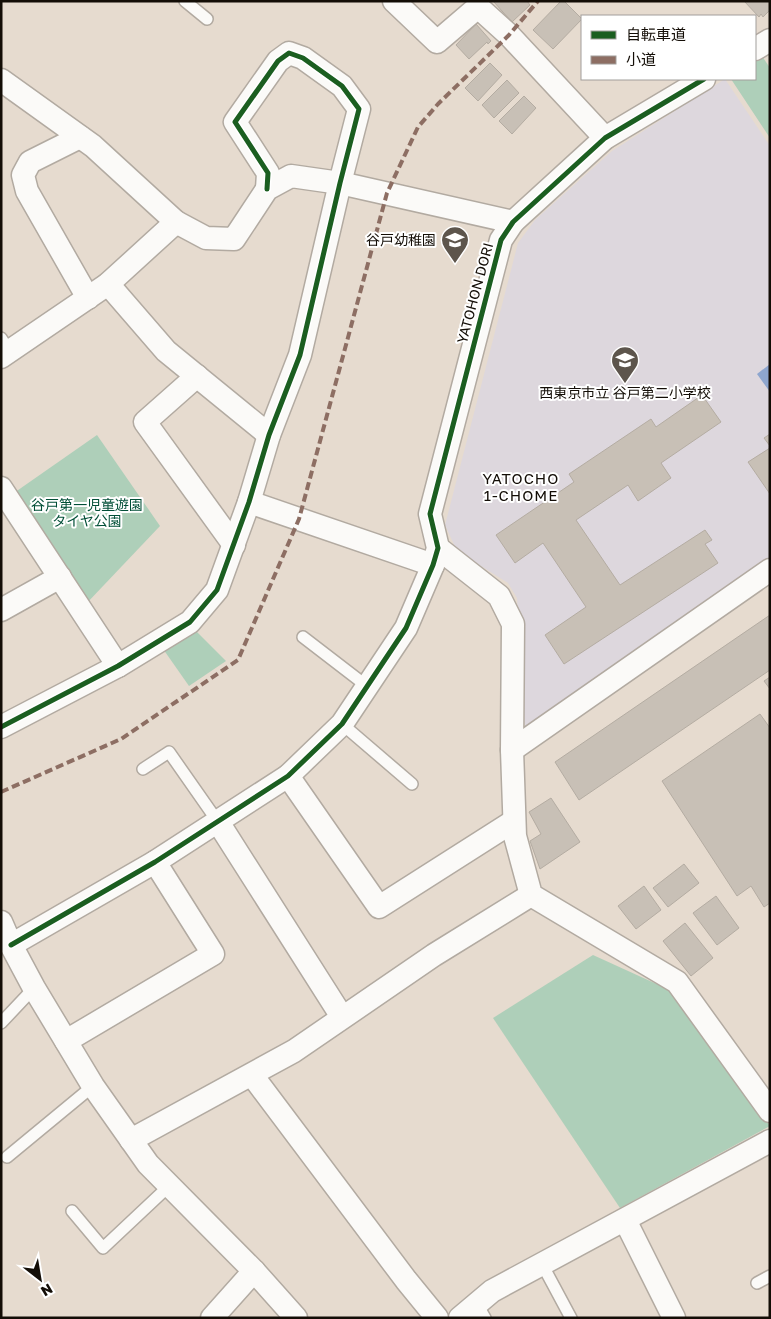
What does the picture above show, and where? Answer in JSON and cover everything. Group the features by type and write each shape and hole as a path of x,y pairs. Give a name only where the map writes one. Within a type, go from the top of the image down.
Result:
{"street":[{"path":"394,1 437,42 478,7 508,35 605,138"},
{"path":"756,48 770,40"},
{"path":"1,727 118,666 190,622 217,590 249,502 269,435 300,355 359,109 342,86 304,58 289,53 278,61 235,122 268,173 267,189"},
{"path":"1,80 93,146 176,222 206,238 234,239 267,189 290,176 340,183 513,222"},
{"name":"YATOHON DORI","path":"435,556 430,514 500,240 513,222 605,138 702,80"},
{"path":"80,137 30,162 23,175 27,191 88,298"},
{"path":"4,349 108,284 176,222"},
{"path":"108,284 166,351 269,435"},
{"path":"197,376 144,422 234,545"},
{"path":"1,488 118,666"},
{"path":"249,502 435,556 499,596 513,624 512,750 514,821 515,836 530,895 677,982 770,1111"},
{"path":"6,948 155,862 288,776 342,724 368,687 406,628 435,556"},
{"path":"512,750 770,570"},
{"path":"1,610 60,577"},
{"path":"288,776 379,907 514,821"},
{"path":"218,822 342,1017"},
{"path":"66,1041 213,954 155,862"},
{"path":"131,1140 294,1051 434,955 530,895"},
{"path":"1,922 6,948 34,988 92,1086 148,1164 254,1271 296,1318"},
{"path":"252,1075 406,1280 437,1318"},
{"path":"474,1313 492,1291 770,1140"},
{"path":"625,1220 674,1318"},
{"path":"212,1318 254,1271"}],"lane":[{"path":"188,2 207,19"},
{"path":"303,637 368,687"},
{"path":"342,724 412,784"},
{"path":"143,770 169,752 218,822"},
{"path":"1,1023 34,988"},
{"path":"6,1157 92,1086"},
{"path":"72,1211 103,1248 169,1186"},
{"path":"542,1264 571,1318"},
{"path":"757,1282 770,1276"}],"shaded area":[{"name":"西東京市立 谷戸第二小学校","path":"723,80 726,80 770,146 770,560 525,728 517,598 508,583 457,551 445,525 518,243 535,220 612,151"}],"green space":[{"path":"760,53 770,68 770,138 732,80 756,80 756,55"},
{"name":"谷戸第一児童遊園 タイヤ公園","path":"97,435 160,526 85,605 11,495"},
{"path":"192,627 226,661 189,686 161,646"},
{"path":"593,955 672,991 770,1126 620,1208 493,1018"}],"water":[{"path":"770,364 770,392 757,374"}],"building":[{"path":"493,1 527,1 530,5 512,22"},
{"path":"561,1 564,1 581,18 553,49 533,30"},
{"path":"744,1 770,1 770,10 763,17 761,14 759,17"},
{"path":"476,24 491,41 488,44 487,42 469,59 456,45"},
{"path":"490,63 502,75 478,101 465,88"},
{"path":"507,80 519,93 494,118 482,105"},
{"path":"524,96 536,108 512,134 499,121"},
{"path":"702,395 721,422 661,463 671,478 638,501 628,485 576,520 620,585 705,530 712,540 705,544 718,563 564,664 545,635 586,607 543,543 515,563 496,535 574,482 569,474 651,419 656,427"},
{"path":"770,434 770,446 764,438"},
{"path":"770,448 770,494 748,462"},
{"path":"770,615 770,670 579,800 555,762"},
{"path":"770,677 770,689 764,681"},
{"path":"760,714 770,728 770,903 764,907 751,886 737,896 662,781"},
{"path":"551,798 580,842 540,869 530,841 541,834 529,812"},
{"path":"684,864 699,883 668,907 653,888"},
{"path":"644,886 661,910 636,929 618,906"},
{"path":"716,896 739,928 717,945 693,913"},
{"path":"685,923 713,958 691,976 663,941"}],"marked path":[{"path":"1,792 121,739 238,660 299,519 387,193 418,127 438,104 509,35 538,1"}],"cycle path":[{"path":"1,727 118,666 190,622 217,590 249,502 269,435 300,355 359,109 342,86 303,58 289,53 278,61 235,122 268,173 267,189"},
{"path":"11,945 155,862 288,776 342,724 406,628 433,565 438,548 430,514 501,240 513,222 605,138 702,80"}],"place":[{"name":"谷戸幼稚園","path":"455,264"},
{"name":"西東京市立 谷戸第二小学校","path":"625,384"}],"district":[{"name":"YATOCHO 1-CHOME","path":"521,488"}]}
